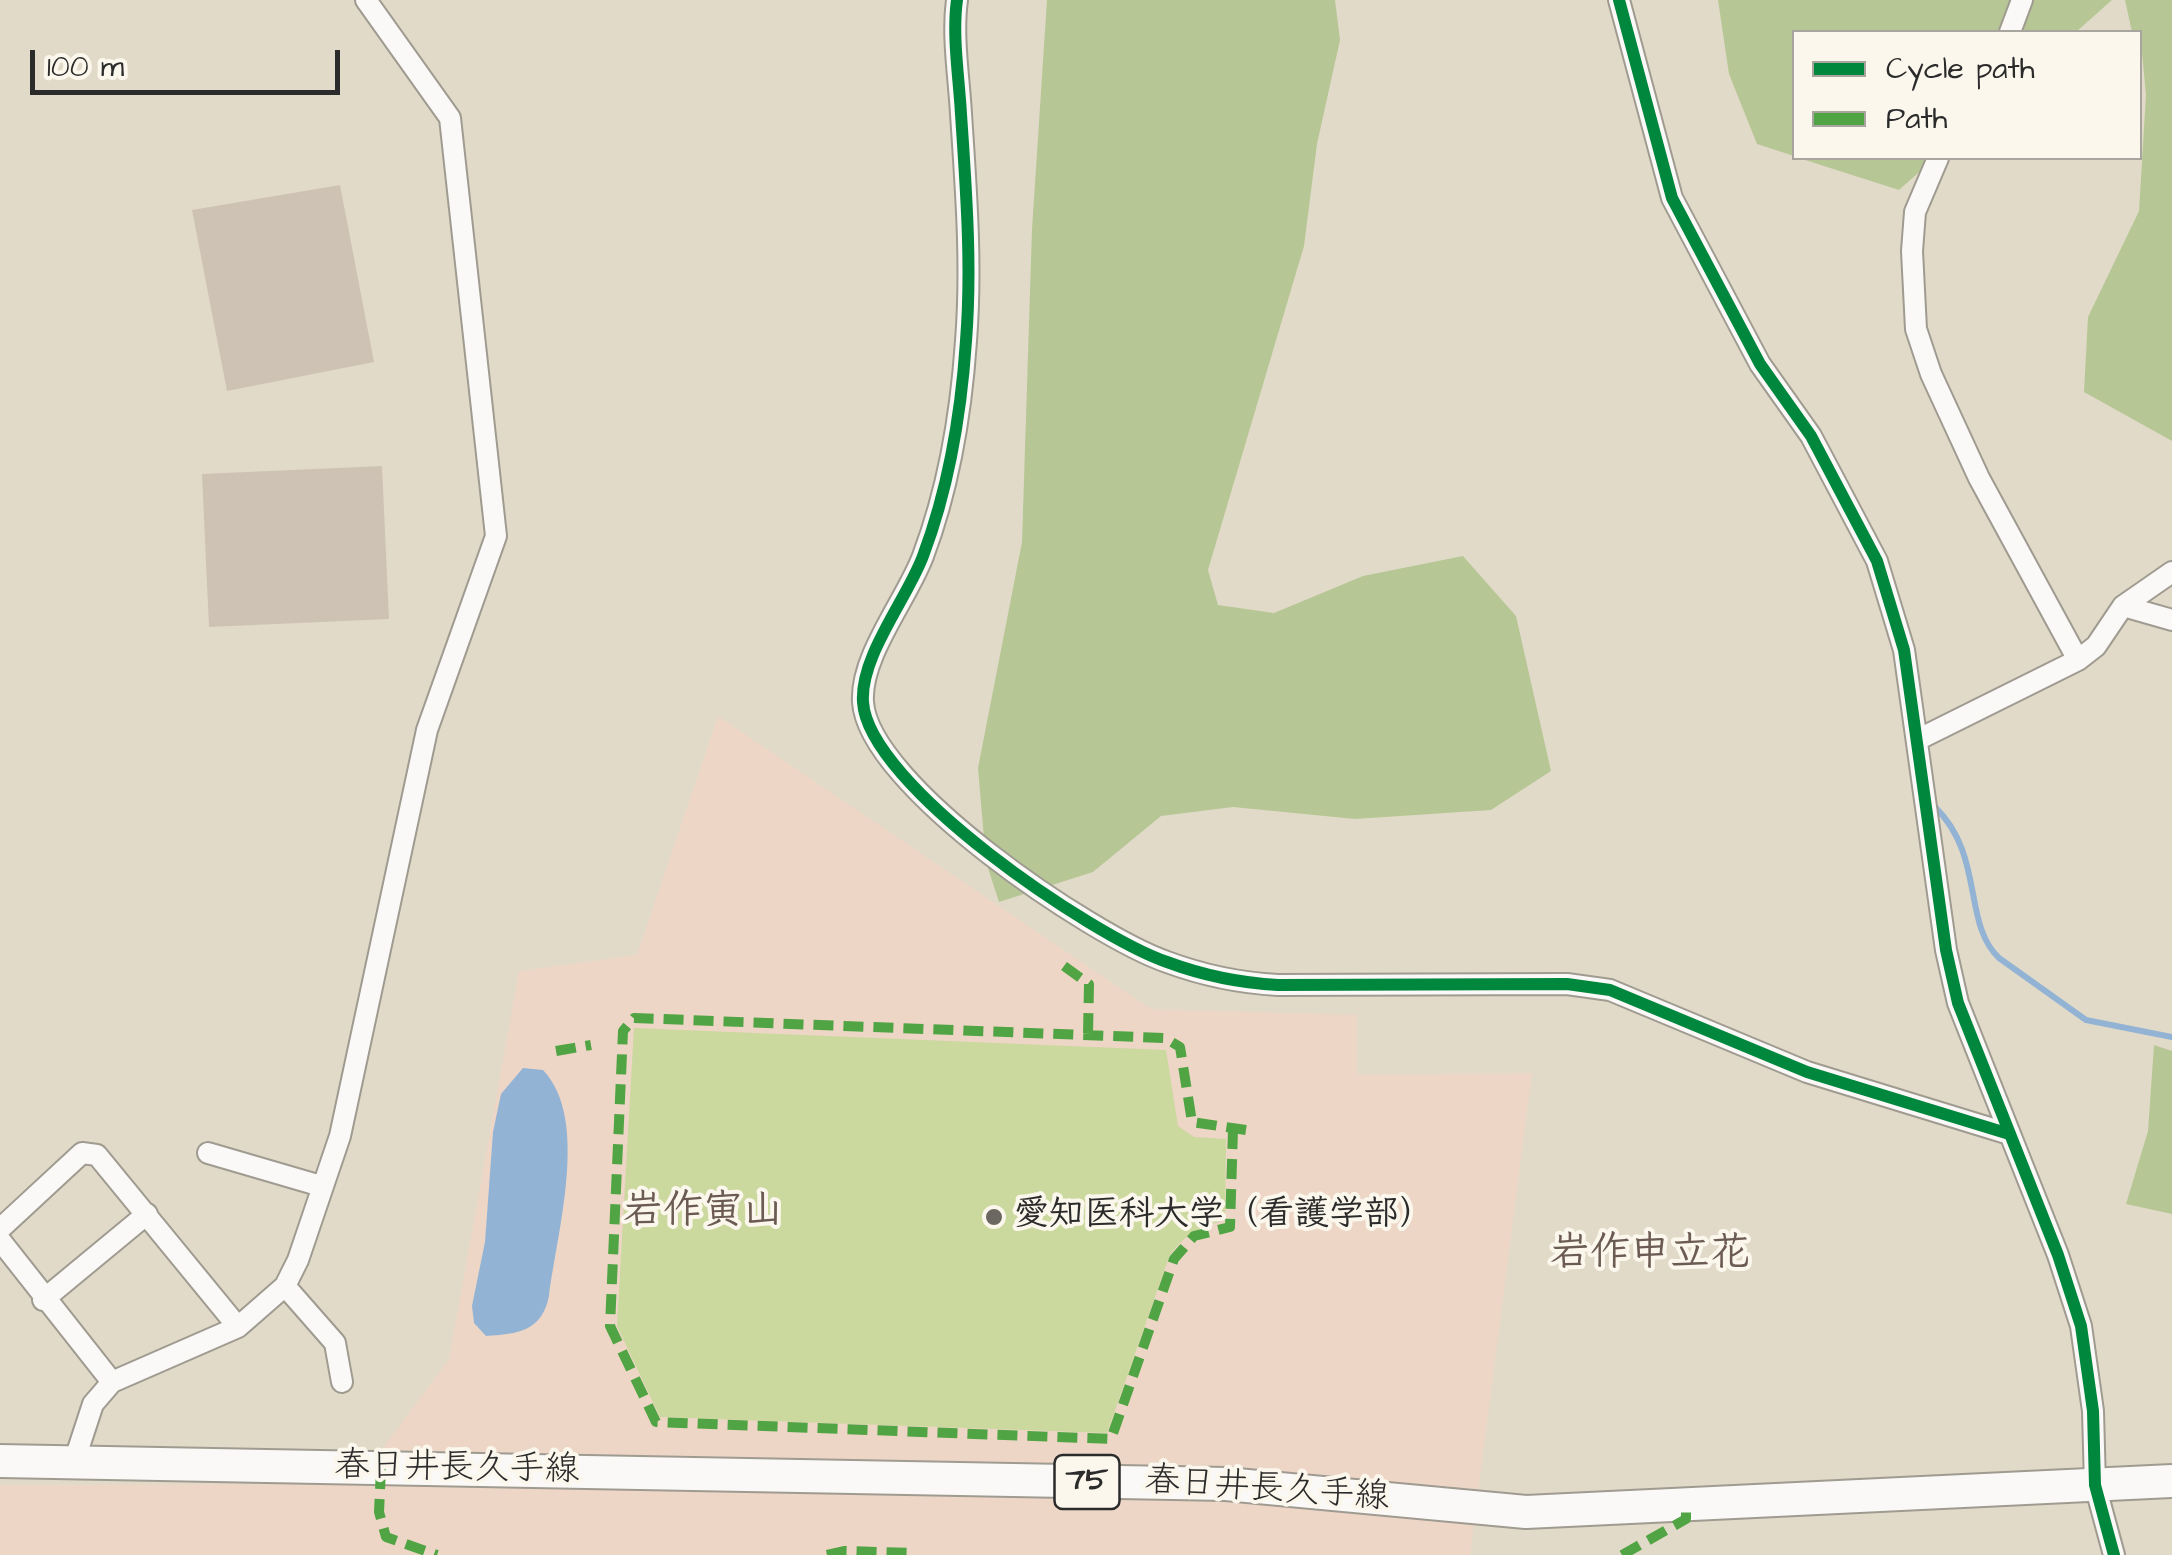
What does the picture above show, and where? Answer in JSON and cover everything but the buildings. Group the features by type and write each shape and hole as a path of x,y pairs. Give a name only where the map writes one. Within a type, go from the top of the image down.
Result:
{"main road":[{"name":"春日井長久手線","path":"0,1461 1226,1484 1526,1512 2172,1481"}],"street":[{"path":"74,1462 93,1404 112,1382 238,1327 285,1286 344,1117 427,730 496,536 450,118 366,0"},
{"path":"957,0 968,220 967,339 958,424 938,512 922,560 866,679 863,704 879,746 908,779 970,839 1057,904 1167,962 1246,983 1278,986 1566,984 1610,990 1808,1072 2006,1133"},
{"path":"1619,0 1672,198 1760,364 1811,436 1877,562 1904,650 1946,950 1958,1003 2006,1133 2058,1254 2081,1326 2093,1410 2095,1485 2114,1555"},
{"path":"2011,30 2022,0"},
{"path":"1937,160 1916,212 1912,251 1916,328 1931,374 1978,478 2078,660"},
{"path":"1917,740 2078,660 2096,646 2123,606 2172,572"},
{"path":"2123,606 2172,620"},
{"path":"0,1229 82,1152 97,1156 238,1327"},
{"path":"208,1153 322,1186"},
{"path":"43,1300 147,1214"},
{"path":"0,1240 43,1300 112,1382"},
{"path":"285,1286 336,1343 342,1382"}],"shaded area":[{"name":"愛知医科大学（看護学部）","path":"718,716 1151,1009 1357,1015 1357,1075 1532,1073 1470,1555 0,1555 0,1485 356,1484 449,1359 519,971 637,955"}],"green space":[{"path":"1047,0 1335,0 1340,40 1317,144 1304,246 1208,570 1218,605 1274,613 1363,576 1463,556 1516,616 1551,771 1491,810 1355,819 1233,807 1161,816 1093,872 999,902 986,862 978,768 1022,542 1032,229"},
{"path":"1718,0 2112,0 2078,30 1792,30 1792,155 1757,144 1729,74"},
{"path":"2125,0 2172,0 2172,441 2084,392 2088,317 2139,211 2146,95 2142,30 2132,30"},
{"path":"1805,160 1933,160 1899,190"},
{"path":"634,1028 1166,1050 1178,1126 1194,1137 1226,1139 1225,1220 1192,1233 1169,1257 1107,1433 660,1417 617,1326"},
{"path":"2154,1045 2172,1051 2172,1214 2126,1204 2148,1131"}],"water":[{"path":"523,1068 543,1070 557,1091 565,1117 568,1146 563,1209 549,1296 541,1317 518,1332 486,1336 474,1323 472,1306 485,1242 493,1132 501,1094"}],"waterway":[{"path":"1935,807 1961,846 1980,927 1999,958 2086,1020 2172,1037"}],"marked path":[{"path":"1064,966 1089,984 1088,1035"},
{"path":"1233,1129 1230,1227 1194,1236 1174,1259 1111,1439 656,1422 610,1326 623,1031 634,1018 1165,1038 1180,1047 1192,1122 1246,1130"},
{"path":"556,1051 591,1045"},
{"path":"381,1469 379,1512 386,1537 437,1555"},
{"path":"1622,1555 1686,1519 1686,1507"},
{"path":"827,1555 845,1551 912,1553"}],"cycle path":[{"path":"957,0 968,256 961,396 947,477 932,530 916,573 876,647 864,684 863,702 874,736 902,774 942,814 1039,890 1133,947 1180,967 1222,978 1278,985 1567,984 1610,990 1807,1072 2006,1133"},
{"path":"1619,0 1672,198 1760,364 1811,436 1877,561 1904,650 1946,950 1958,1003 2058,1255 2081,1326 2093,1411 2095,1485 2114,1555"}],"place":[{"name":"愛知医科大学（看護学部）","path":"994,1217"}],"district":[{"name":"岩作寅山","path":"703,1214"},
{"name":"岩作申立花","path":"1650,1256"}]}
